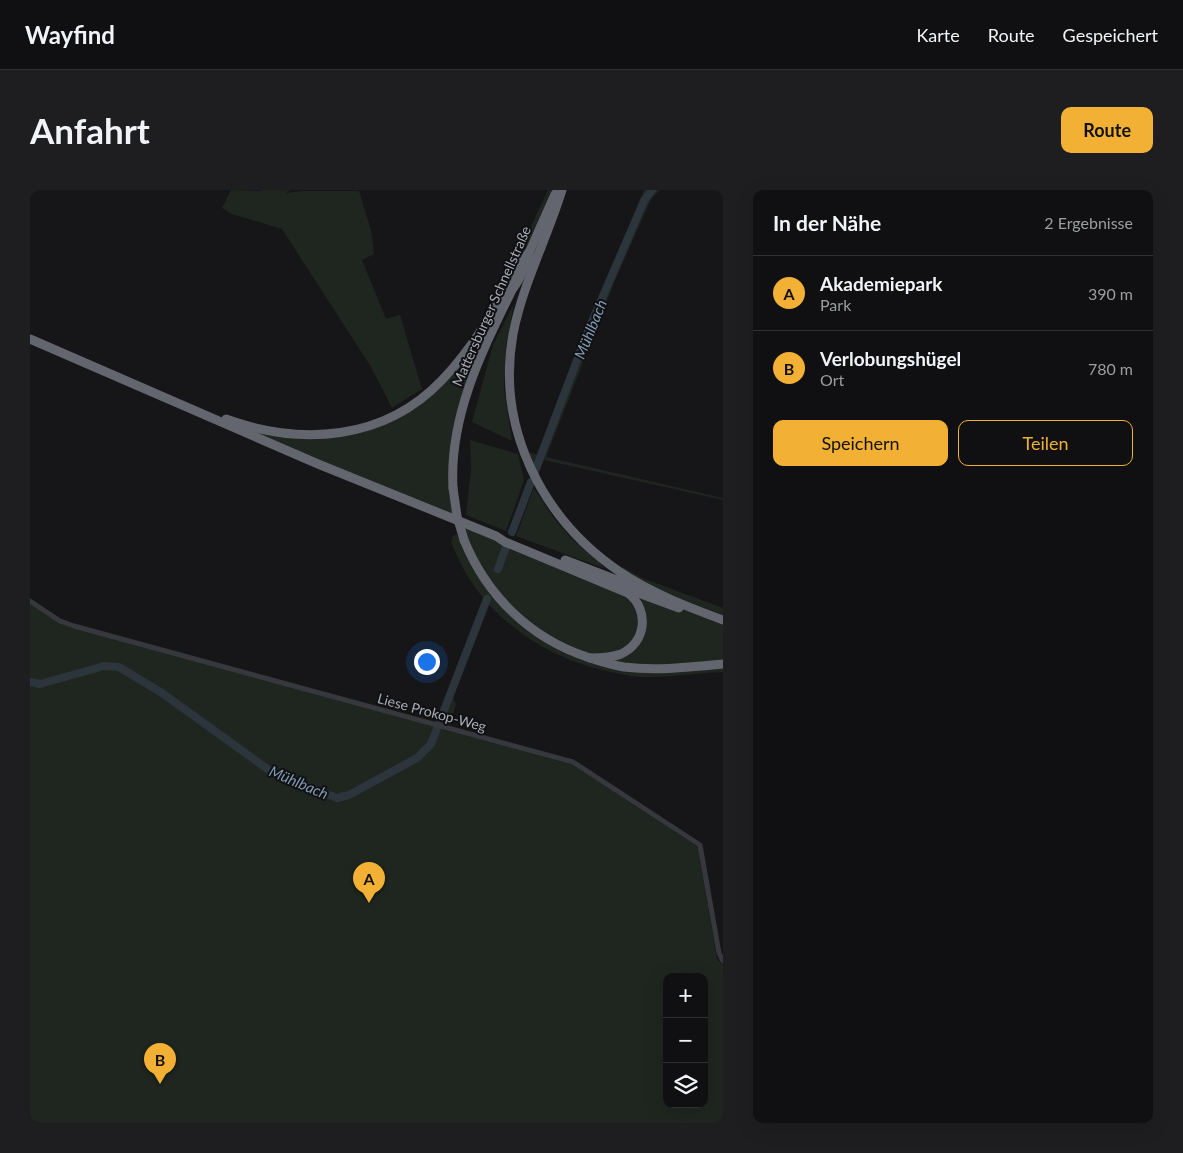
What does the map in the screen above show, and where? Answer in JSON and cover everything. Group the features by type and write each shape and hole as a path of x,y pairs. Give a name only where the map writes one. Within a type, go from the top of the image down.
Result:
{"highway":[{"name":"Mattersburger Schnellstraße","path":"556,190 465,396 454,444 452,488 464,540 484,579 513,613 536,632 571,652 610,664 642,668 677,668 723,664"},
{"name":"Mattersburger Schnellstraße","path":"561,190 524,292 511,347 512,405 518,435 534,476 551,503 570,527 600,557 641,585 723,620"},
{"path":"512,290 528,263 561,190"},
{"path":"117,376 250,427 284,433 328,435 370,426 397,415 420,400 441,381 460,360 480,331 530,251"},
{"path":"30,339 318,464 496,536 534,554 624,591 632,596 640,608 643,618 640,636 623,653 616,656 590,658"},
{"path":"496,536 507,538 696,610"},
{"path":"534,554 723,625"}],"street":[{"name":"Liese Prokop-Weg","path":"30,601 60,621 74,626 578,764 698,844 701,848 718,953 723,961"}],"shaded area":[{"path":"231,190 290,190 286,193 303,191 359,191 371,230 374,254 362,260 386,319 400,315 422,389 392,408 371,367 282,229 232,214 222,208"},
{"path":"548,190 551,190 526,248 493,302 520,250"},
{"path":"644,190 660,190 651,199 616,278 546,457 723,498 723,500 544,460 538,475 528,452 538,455"},
{"path":"514,304 506,345 504,388 512,441 472,422 493,345"},
{"path":"490,315 497,320 475,370 449,489 454,520 248,434 250,427 328,435 397,415 441,381"},
{"path":"470,440 518,454 524,480 506,531 466,515 471,469"},
{"path":"534,488 553,517 570,537 606,569 516,536"},
{"path":"463,523 723,625 723,664 650,668 571,652 519,619 474,562"},
{"path":"457,534 479,576 508,614 526,630 566,654 605,666 634,670 636,673 723,667 723,672 635,677 584,665 543,647 506,621 476,589 464,570 451,542 453,536"},
{"path":"623,567 642,578 723,608 723,615 658,590 621,570"},
{"path":"30,603 64,625 574,765 698,847 717,959 723,965 723,1123 30,1123"},
{"path":"452,696 456,704 450,725 437,722 445,697"}],"waterway":[{"name":"Mühlbach","path":"535,471 590,326 644,201 652,190"},
{"name":"Mühlbach","path":"512,532 531,482"},
{"name":"Mühlbach","path":"498,569 506,547"},
{"name":"Mühlbach","path":"30,682 40,684 104,666 119,667 162,693 273,773 337,798 349,795 417,758 431,744 487,599"}],"place":[{"name":"Akademiepark","path":"369,903"},
{"name":"Verlobungshügel","path":"160,1084"}]}
